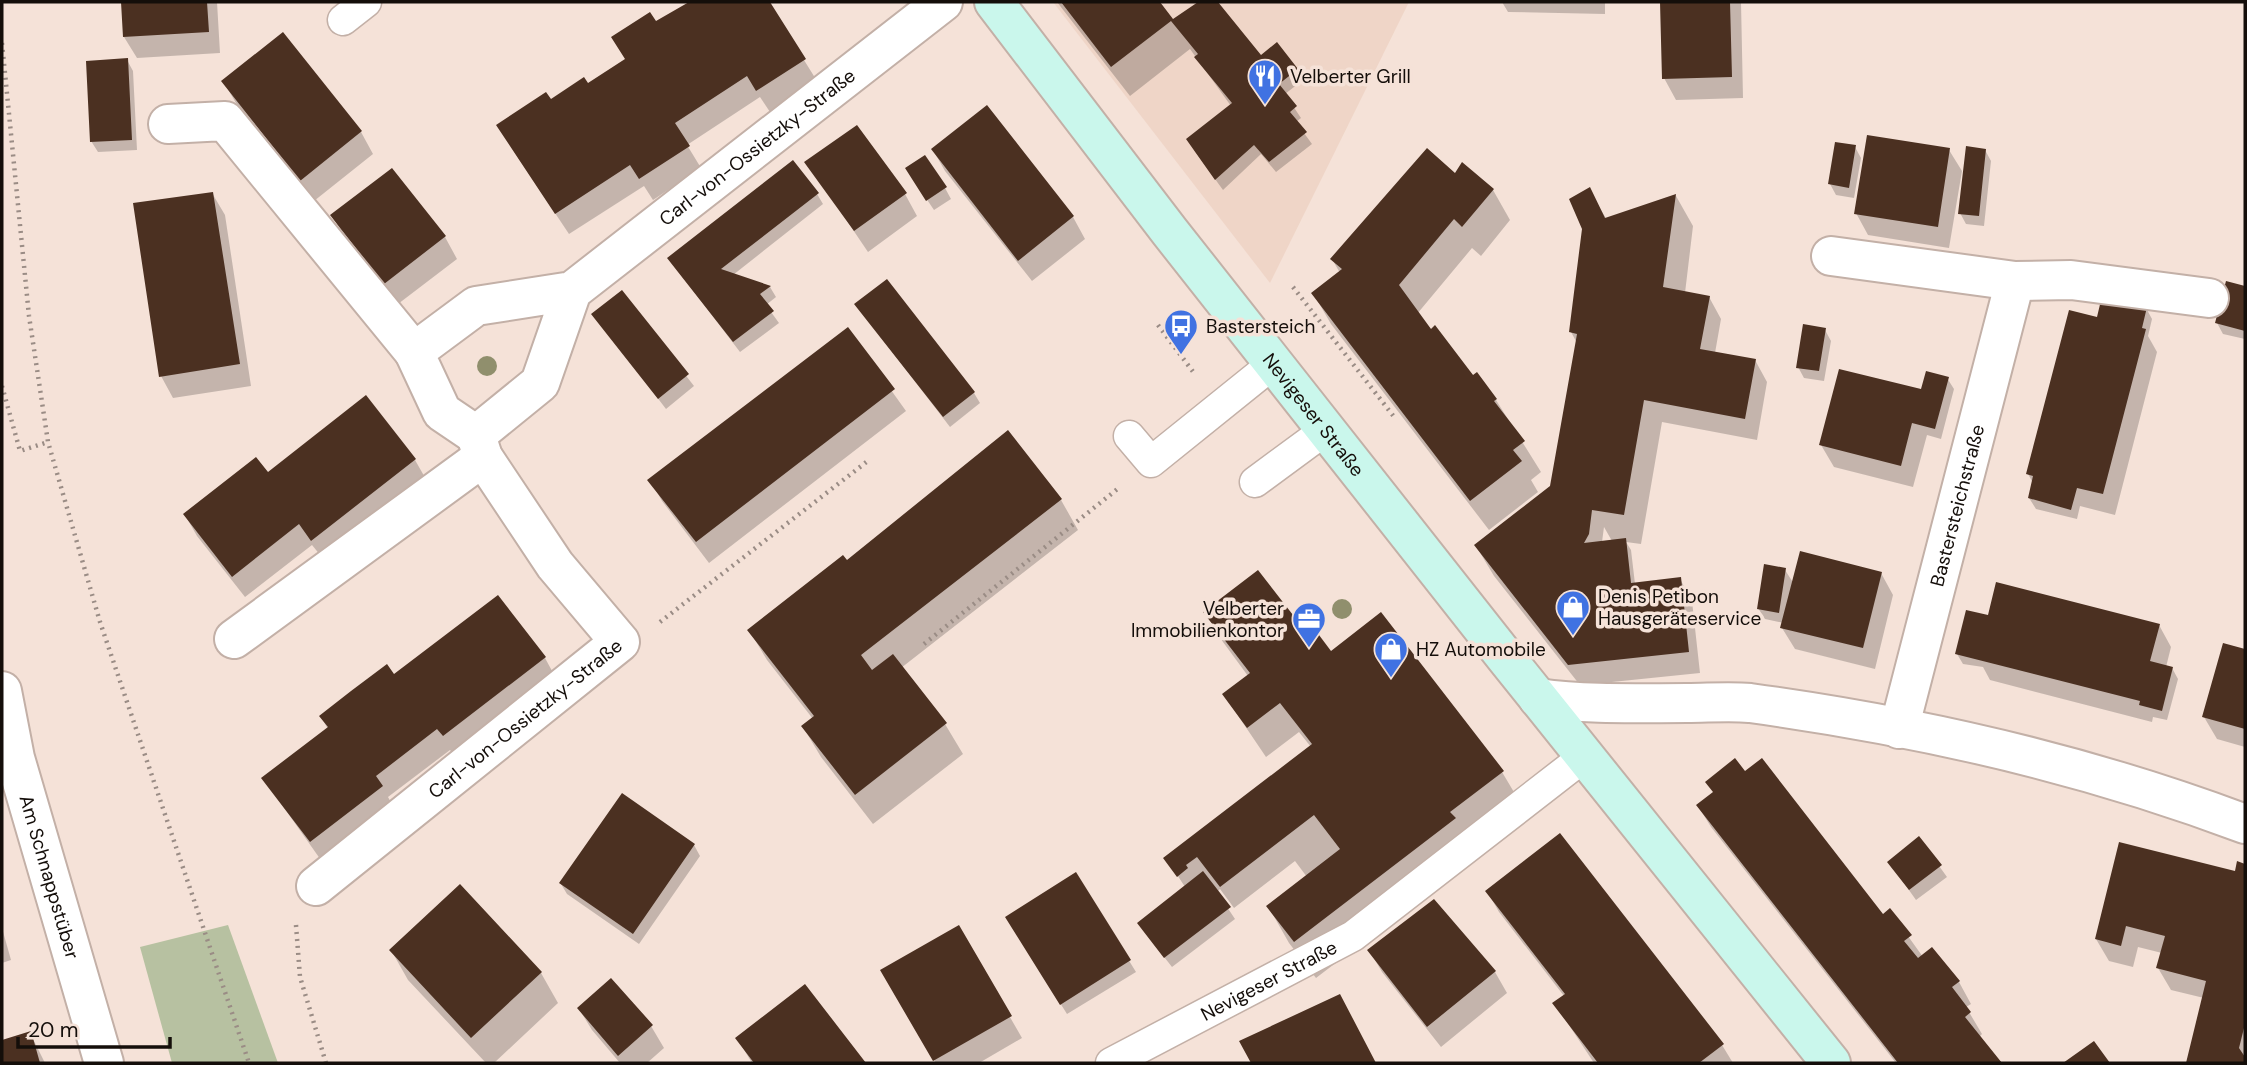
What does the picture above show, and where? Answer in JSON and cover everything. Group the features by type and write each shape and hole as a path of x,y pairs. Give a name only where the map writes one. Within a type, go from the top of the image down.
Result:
{"main road":[{"name":"Nevigeser Straße","path":"993,2 1538,698 1831,1063"}],"street":[{"name":"Carl-von-Ossietzky-Straße","path":"414,352 476,306 572,291 943,2"},
{"name":"Carl-von-Ossietzky-Straße","path":"169,124 225,121 414,352 442,412 480,446 555,565 620,642 316,886"},
{"path":"1831,256 2015,281 2071,280 2209,298"},
{"name":"Bastersteichstraße","path":"1899,729 2015,281"},
{"path":"234,639 480,446 540,383 572,291"},
{"name":"Am Schnappstüber","path":"2,691 9,759 104,1063"},
{"path":"1538,698 1591,704 1747,703 1899,729 2034,755 2179,799 2245,824"}],"lane":[{"path":"343,20 366,2"},
{"path":"1129,436 1151,462 1275,363"},
{"path":"1255,482 1328,429"},
{"name":"Nevigeser Straße","path":"1111,1063 1353,936 1585,757"}],"path":[{"path":"2,43 28,304 48,442 100,622 248,1063"},
{"path":"1293,288 1395,418"},
{"path":"1158,325 1220,407"},
{"path":"2,386 20,451 48,442"},
{"path":"620,642 639,639 869,460"},
{"path":"924,644 1151,462"},
{"path":"316,886 295,927 300,977 326,1063"}],"shaded area":[{"path":"1053,2 1409,2 1270,283"}],"green space":[{"path":"228,925 278,1063 172,1063 140,947"}],"building":[{"path":"121,2 207,2 209,32 123,37"},
{"path":"689,2 770,2 806,59 756,91 747,76 675,123 690,146 639,179 630,165 555,214 496,125 546,92 551,99 584,77 588,83 625,59 611,37 650,12 656,21"},
{"path":"1061,2 1160,2 1173,19 1198,2 1218,2 1261,55 1277,42 1298,69 1279,84 1297,106 1290,112 1307,132 1269,162 1254,145 1215,180 1186,139 1232,103 1194,57 1198,54 1171,21 1111,67"},
{"path":"1660,2 1730,2 1732,77 1662,79"},
{"path":"283,32 362,131 300,181 221,81"},
{"path":"128,58 132,140 90,142 86,61"},
{"path":"987,105 1074,216 1018,261 931,149"},
{"path":"857,125 907,193 854,231 804,162"},
{"path":"1867,135 1950,148 1938,227 1854,214"},
{"path":"1835,142 1856,145 1849,188 1828,184"},
{"path":"1966,146 1986,149 1979,216 1958,214"},
{"path":"1427,148 1455,173 1462,162 1494,189 1462,227 1454,219 1399,285 1431,329 1435,325 1473,375 1477,372 1497,399 1494,401 1525,441 1513,450 1522,461 1470,501 1311,293 1342,269 1330,259"},
{"path":"925,155 947,187 926,201 905,168"},
{"path":"793,160 819,193 721,269 771,286 760,294 774,311 733,342 667,258"},
{"path":"392,168 446,236 384,284 330,215"},
{"path":"1590,187 1605,218 1676,194 1663,287 1710,296 1700,349 1756,359 1745,419 1644,400 1624,515 1592,510 1589,534 1584,543 1626,538 1631,583 1681,577 1689,652 1568,665 1474,545 1550,486 1577,334 1569,332 1582,229 1569,199"},
{"path":"213,192 240,364 159,377 133,203"},
{"path":"887,279 975,392 943,417 854,304"},
{"path":"2226,281 2245,286 2245,331 2215,323"},
{"path":"622,290 689,374 658,399 591,314"},
{"path":"2102,296 2147,307 2142,328 2146,329 2103,494 2077,488 2071,510 2028,498 2033,476 2026,474 2069,310 2097,317"},
{"path":"1803,324 1826,328 1819,371 1796,368"},
{"path":"848,327 895,389 696,542 647,480"},
{"path":"1839,369 1921,389 1926,371 1949,377 1935,429 1912,423 1901,466 1819,445"},
{"path":"366,395 416,459 311,541 299,524 232,577 183,514 256,457 268,472"},
{"path":"1008,430 1062,499 861,655 872,670 893,654 947,723 855,795 801,726 814,716 747,630 843,555 847,560"},
{"path":"1800,551 1882,572 1863,648 1780,628"},
{"path":"1764,564 1786,568 1779,613 1757,609"},
{"path":"1258,570 1307,633 1313,627 1331,651 1381,612 1504,771 1450,812 1456,818 1294,942 1266,906 1340,849 1314,815 1220,887 1197,857 1186,865 1188,868 1177,877 1163,858 1312,744 1280,703 1247,728 1222,694 1250,673 1203,612"},
{"path":"1996,582 2160,624 2150,661 2173,667 2162,711 2139,705 2140,701 1955,654 1966,610 1988,615"},
{"path":"498,595 546,657 443,736 437,729 376,776 383,786 310,842 261,778 328,727 319,716 351,691 387,664 394,674"},
{"path":"2223,643 2245,649 2245,729 2202,717"},
{"path":"1735,758 1745,771 1762,758 1883,914 1890,908 1912,935 1904,941 1918,958 1932,947 1960,981 1952,987 1971,1012 1965,1017 2002,1063 1898,1063 1696,805 1713,792 1705,782"},
{"path":"622,793 695,844 633,934 559,883"},
{"path":"1560,833 1724,1044 1699,1063 1598,1063 1552,1003 1565,994 1485,891"},
{"path":"1919,836 1942,865 1909,890 1887,862"},
{"path":"2119,842 2235,871 2237,861 2245,864 2245,1024 2239,1048 2245,1057 2245,1063 2186,1063 2206,981 2156,968 2165,936 2126,926 2121,946 2095,939"},
{"path":"1203,871 1231,907 1164,958 1137,923"},
{"path":"1076,872 1131,960 1060,1005 1005,917"},
{"path":"460,884 542,972 471,1038 389,950"},
{"path":"1434,899 1496,971 1427,1027 1367,950"},
{"path":"959,925 1012,1016 933,1061 880,970"},
{"path":"611,978 653,1025 618,1056 577,1008"},
{"path":"805,984 866,1063 754,1063 735,1038"},
{"path":"1340,994 1376,1063 1251,1063 1239,1041"},
{"path":"31,1031 40,1063 2,1063 2,1040"},
{"path":"2094,1041 2110,1063 2063,1063"}],"place":[{"name":"Velberter Grill","path":"1265,106"},
{"name":"Bastersteich","path":"1181,356"},
{"name":"Denis Petibon Hausgeräteservice","path":"1573,637"},
{"name":"Velberter Immobilienkontor","path":"1309,649"},
{"name":"HZ Automobile","path":"1391,679"}]}
